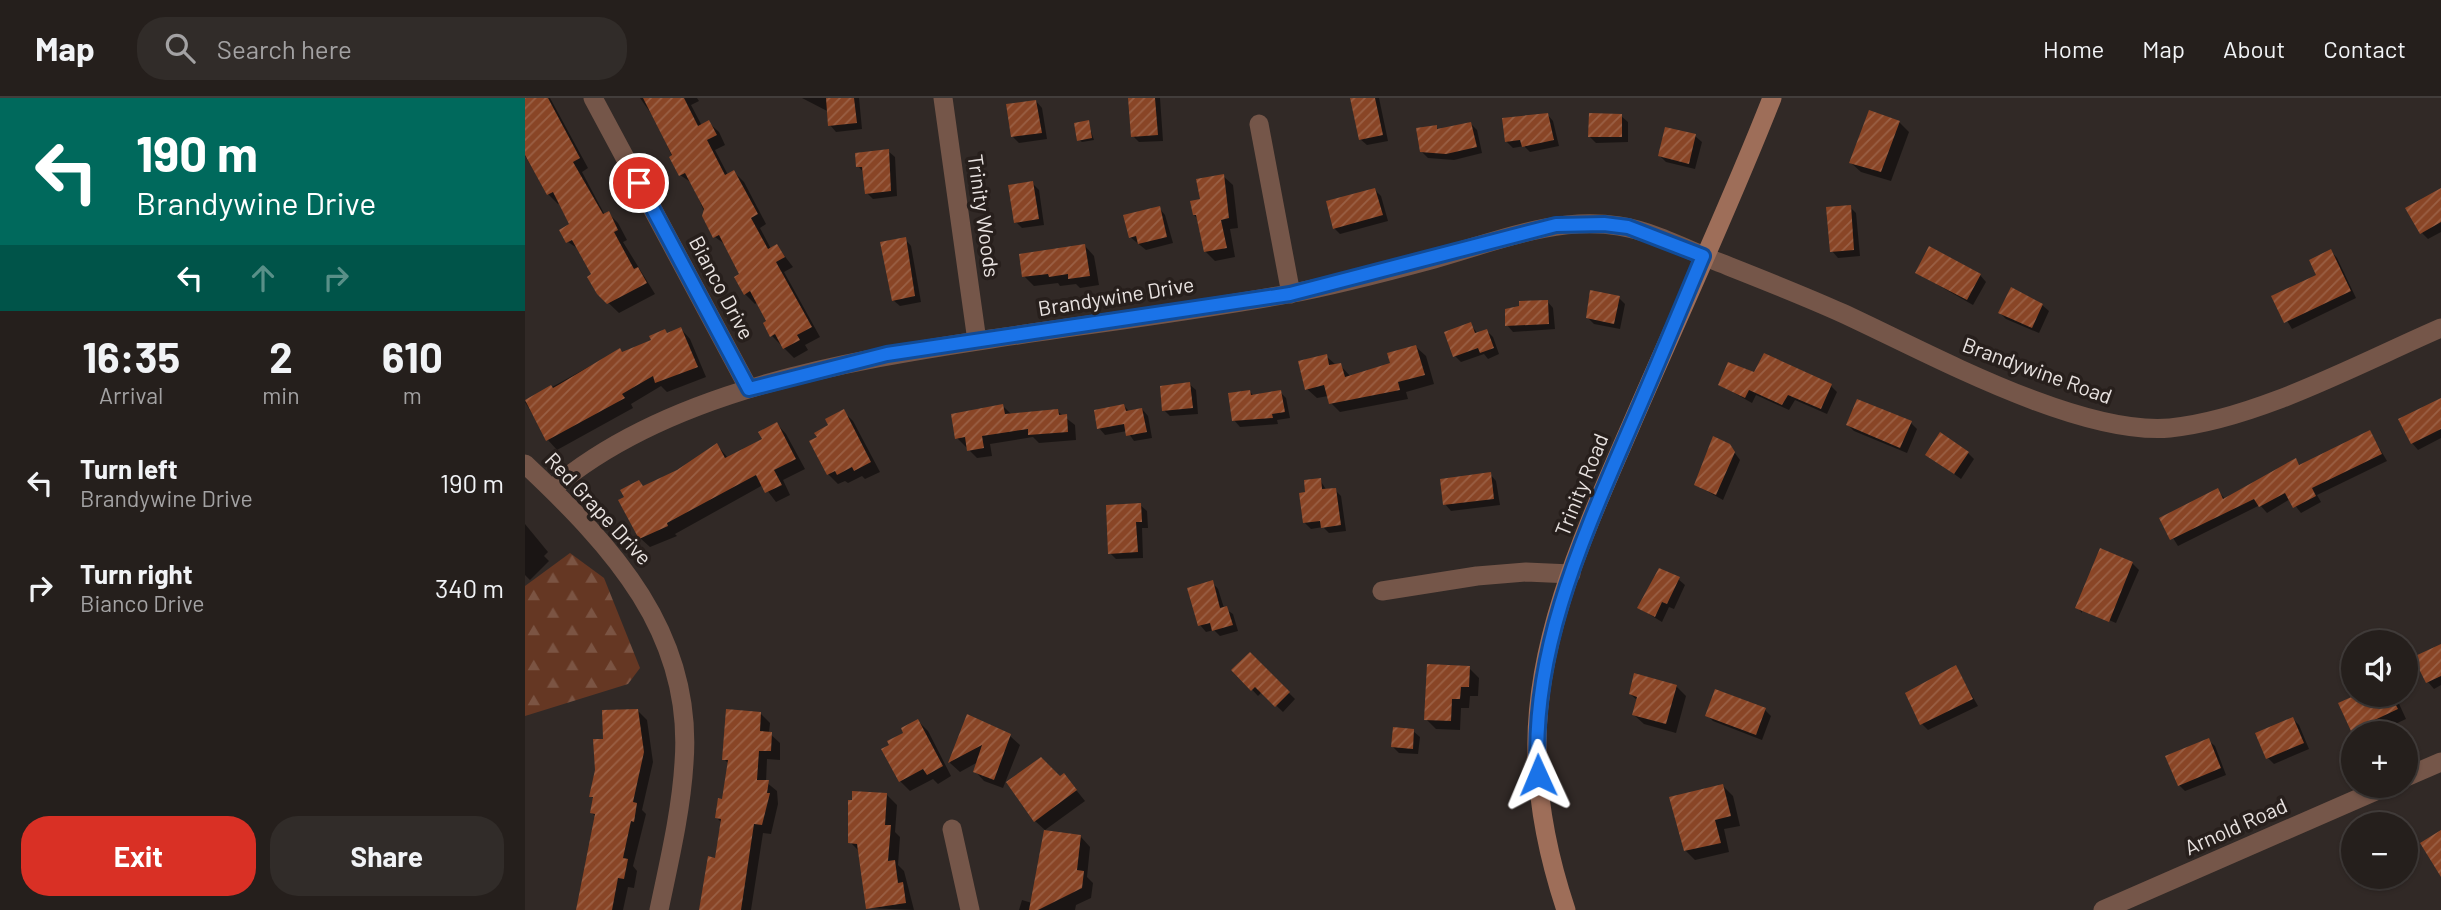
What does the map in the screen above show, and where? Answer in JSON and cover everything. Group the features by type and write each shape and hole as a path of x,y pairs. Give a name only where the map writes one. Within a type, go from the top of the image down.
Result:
{"main road":[{"name":"Trinity Road","path":"1566,910 1545,839 1537,753 1545,666 1571,574 1703,256 1743,173 1772,98"}],"street":[{"name":"Bianco Drive","path":"593,98 749,389"},
{"name":"Trinity Woods","path":"943,98 977,341"},
{"path":"1259,124 1290,294"},
{"name":"Brandywine Drive","path":"552,489 626,441 749,389 887,354 1290,294 1556,225 1604,224 1628,227 1703,256"},
{"name":"Brandywine Road","path":"1703,256 1835,310 2037,400 2086,417 2139,428 2181,426 2254,407 2441,328"},
{"name":"Red Grape Drive","path":"525,464 606,546 640,591 660,629 675,673 685,760 659,910"},
{"path":"1382,591 1477,576 1526,572 1571,574"},
{"path":"2418,772 2441,762"},
{"name":"Arnold Road","path":"2103,910 2360,798"},
{"path":"952,829 970,910"}],"green space":[{"path":"570,553 604,578 640,668 628,684 525,716 525,586"}],"building":[{"path":"525,98 548,98 580,158 573,162 603,214 609,211 618,230 614,232 634,269 638,267 647,283 607,304 587,277 591,274 572,240 566,243 559,230 569,224 553,192 547,195 525,155"},
{"path":"643,98 684,98 698,126 709,120 717,135 707,140 725,175 734,170 758,214 751,218 768,249 777,244 785,257 776,262 812,327 797,335 800,340 783,349 775,334 770,337 763,323 766,321 750,291 744,295 734,277 739,274 719,235 713,238 702,216 704,209 685,173 679,176 669,157 672,155"},
{"path":"826,98 854,98 857,123 828,126"},
{"path":"1128,98 1155,98 1158,135 1131,137"},
{"path":"1350,98 1375,98 1383,135 1359,140"},
{"path":"1036,100 1042,133 1011,137 1006,104"},
{"path":"1869,110 1900,121 1881,172 1849,163"},
{"path":"1548,113 1554,140 1522,147 1520,140 1505,142 1502,118"},
{"path":"1589,113 1622,114 1622,137 1588,137"},
{"path":"1089,120 1092,138 1077,141 1074,123"},
{"path":"1471,122 1477,147 1446,154 1420,152 1416,128 1437,125 1437,129"},
{"path":"1665,127 1696,134 1689,164 1658,156"},
{"path":"889,149 891,191 865,194 862,167 856,167 855,153"},
{"path":"1224,174 1229,218 1221,220 1227,248 1204,252 1190,201 1200,199 1196,179"},
{"path":"1033,181 1039,219 1014,223 1008,185"},
{"path":"1375,188 1383,215 1333,229 1326,201"},
{"path":"2441,188 2441,222 2420,234 2405,208"},
{"path":"1851,205 1854,250 1830,252 1826,207"},
{"path":"1160,206 1167,237 1138,244 1136,236 1129,238 1123,215"},
{"path":"906,237 915,296 892,301 880,242"},
{"path":"1085,244 1090,276 1068,279 1068,274 1022,277 1019,254"},
{"path":"1929,246 1981,274 1967,300 1915,273"},
{"path":"2331,249 2351,291 2284,323 2271,296 2316,275 2309,260"},
{"path":"2011,287 2043,304 2032,328 1998,313"},
{"path":"1590,290 1620,296 1614,324 1586,318"},
{"path":"1548,300 1549,324 1505,326 1505,309 1519,306 1519,301"},
{"path":"1471,322 1475,333 1487,329 1494,348 1480,353 1478,348 1453,357 1444,332"},
{"path":"681,327 698,367 655,383 653,376 622,394 625,398 546,441 525,400 551,385 553,388 620,348 622,352 651,340 649,336 665,329 667,333"},
{"path":"1416,345 1425,375 1398,382 1400,390 1329,404 1324,385 1305,390 1298,361 1327,354 1329,365 1341,363 1345,377 1390,363 1387,353"},
{"path":"1764,353 1832,384 1821,409 1788,395 1782,405 1749,390 1745,398 1718,385 1728,362 1754,372"},
{"path":"1190,382 1193,408 1162,411 1160,386"},
{"path":"1250,390 1251,395 1281,390 1285,412 1272,414 1273,418 1232,421 1228,393"},
{"path":"2441,398 2441,429 2411,444 2398,419"},
{"path":"1857,399 1912,421 1900,448 1846,425"},
{"path":"1003,404 1005,414 1058,409 1059,415 1067,414 1068,432 1028,435 1028,429 982,436 984,448 967,451 965,437 955,439 951,414"},
{"path":"1124,404 1126,411 1142,408 1147,432 1126,436 1124,424 1097,429 1094,410"},
{"path":"844,409 871,462 854,471 852,467 837,475 835,471 827,475 809,441 817,437 814,433 828,425 825,419"},
{"path":"777,422 796,459 774,470 782,485 765,493 756,475 667,523 668,526 639,539 618,500 624,497 620,490 639,480 643,486 677,470 717,443 725,458 762,439 758,432"},
{"path":"2370,430 2382,454 2312,488 2316,496 2293,508 2285,493 2259,507 2254,499 2170,540 2159,518 2218,488 2223,499 2296,458 2299,465"},
{"path":"1940,432 1969,452 1954,474 1925,455"},
{"path":"1713,436 1730,444 1735,452 1716,495 1694,485"},
{"path":"1491,472 1494,499 1443,505 1440,479"},
{"path":"1321,478 1322,489 1336,488 1341,525 1321,528 1320,521 1303,523 1299,493 1305,492 1304,480"},
{"path":"1141,503 1142,522 1136,522 1138,552 1108,554 1106,505"},
{"path":"2100,548 2133,562 2109,622 2075,608"},
{"path":"1659,568 1680,577 1667,604 1662,602 1655,617 1637,608"},
{"path":"1213,580 1220,608 1227,606 1233,625 1212,631 1210,623 1198,626 1187,588"},
{"path":"2441,644 2441,676 2426,683 2418,667 2418,655"},
{"path":"1250,652 1290,692 1275,707 1255,687 1251,691 1231,670"},
{"path":"1427,664 1470,666 1469,687 1461,687 1460,699 1452,699 1451,721 1424,720"},
{"path":"1956,665 1973,699 1920,725 1905,693"},
{"path":"1634,673 1677,685 1666,724 1632,715 1637,697 1629,694"},
{"path":"1715,689 1766,708 1756,735 1705,716"},
{"path":"2341,702 2341,707 2398,709 2372,721 2346,721 2338,703"},
{"path":"638,709 644,752 633,802 637,803 634,822 631,821 623,858 628,859 624,879 618,878 612,910 576,910 595,814 590,813 593,797 589,797 595,770 593,739 603,739 602,710"},
{"path":"726,709 761,712 760,731 772,732 771,751 759,751 757,780 769,780 767,793 770,793 762,825 754,824 741,910 699,910 708,856 715,858 721,819 715,818 718,798 722,799 728,760 722,760"},
{"path":"967,714 1011,734 994,780 973,772 982,745 948,763"},
{"path":"2293,717 2304,743 2266,759 2255,733"},
{"path":"918,719 943,766 927,775 923,769 899,782 881,749 889,745 887,741 903,733 901,728"},
{"path":"1393,727 1414,729 1413,749 1391,747"},
{"path":"2209,738 2221,768 2178,786 2165,756"},
{"path":"1041,757 1060,776 1064,773 1077,790 1034,822 1006,782"},
{"path":"1723,784 1731,816 1715,820 1721,843 1684,851 1669,797"},
{"path":"852,791 887,793 885,825 891,825 888,861 895,860 898,883 903,882 906,903 866,909 857,844 848,843 848,800 852,800"},
{"path":"1044,830 1081,835 1077,870 1084,871 1082,888 1038,910 1029,910"},
{"path":"2441,830 2441,877 2420,843"}],"route":[{"path":"639,183 749,389 887,354 1290,294 1434,259 1535,228 1556,225 1585,223 1628,227 1703,256 1592,519 1556,619 1545,666 1539,711 1538,775"}]}
